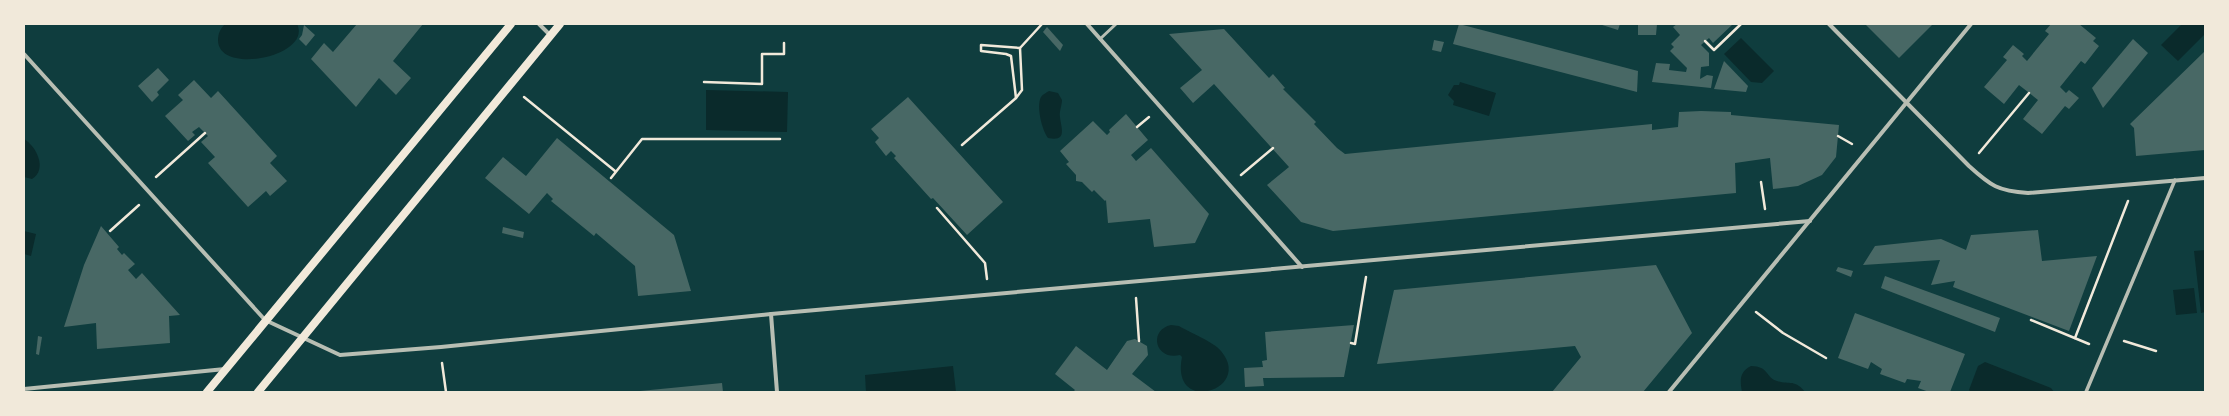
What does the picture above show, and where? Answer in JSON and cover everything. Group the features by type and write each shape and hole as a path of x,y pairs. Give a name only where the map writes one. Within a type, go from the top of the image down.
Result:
{"main road":[{"path":"207,392 511,24"},
{"path":"258,392 560,24"}],"street":[{"path":"539,24 550,36"},
{"path":"1087,24 1302,266"},
{"path":"1829,24 1969,166 1983,179 2000,189 2028,192 2205,178"},
{"path":"1669,392 1971,24"},
{"path":"24,54 265,320 340,355 347,356 771,314 1810,221"},
{"path":"2086,392 2175,180"},
{"path":"771,314 777,392"},
{"path":"24,389 226,368"}],"lane":[{"path":"1100,39 1116,24"}],"path":[{"path":"962,146 1016,98 1022,90 1020,48 1042,24"},
{"path":"1705,41 1714,50 1741,24"},
{"path":"704,82 762,84 762,54 784,54 784,43"},
{"path":"1016,98 1011,56 981,51 981,45 1020,48"},
{"path":"510,85 615,171"},
{"path":"1969,166 2029,93"},
{"path":"145,187 205,133"},
{"path":"1838,136 1849,141"},
{"path":"611,178 615,171 642,139 780,139"},
{"path":"1230,185 1273,148"},
{"path":"1761,182 1768,225"},
{"path":"2075,338 2135,184"},
{"path":"110,231 152,194"},
{"path":"937,208 985,263 988,294"},
{"path":"1351,343 1355,344 1369,261"},
{"path":"1135,281 1139,341"},
{"path":"1744,302 1783,333 1826,358"},
{"path":"2031,320 2092,345"},
{"path":"2109,337 2156,351"},
{"path":"441,347 446,392"}],"water":[{"path":"225,24 297,24 298,35 291,45 279,53 264,58 247,59 233,57 222,51 218,40 218,36"},
{"path":"2182,24 2205,24 2205,34 2178,61 2161,45"},
{"path":"1741,38 1774,71 1762,83 1751,82 1724,54"},
{"path":"1460,82 1496,93 1489,116 1453,105 1454,101 1448,95 1454,85 1459,85"},
{"path":"706,90 788,92 787,132 706,130"},
{"path":"1049,91 1058,93 1062,100 1060,115 1062,133 1061,136 1054,139 1048,138 1039,112 1041,97"},
{"path":"24,139 33,147 40,164 37,175 32,179 24,177"},
{"path":"24,231 36,234 31,256 24,254"},
{"path":"2205,250 2205,312 2201,313 2194,251"},
{"path":"2194,288 2197,313 2176,315 2173,290"},
{"path":"1171,325 1179,326 1201,337 1221,351 1228,365 1227,377 1220,386 1209,391 1198,391 1188,386 1182,375 1182,357 1180,355 1171,356 1165,354 1160,349 1158,344 1157,338 1159,333 1164,328"},
{"path":"1985,362 2051,388 2054,392 1971,392 1969,390 1978,366"},
{"path":"953,366 956,392 866,392 865,375"},
{"path":"1751,366 1761,368 1777,381 1798,385 1805,392 1742,392 1742,374"}],"building":[{"path":"357,24 423,24 393,61 411,78 396,95 379,78 356,107 311,59 324,43 333,52"},
{"path":"1459,24 1638,71 1637,92 1453,44"},
{"path":"1599,24 1620,24 1618,30"},
{"path":"1638,24 1657,24 1656,35 1638,35"},
{"path":"1677,24 1733,24 1713,43 1709,38 1701,45 1709,53 1709,66 1701,67 1700,79 1707,75 1713,76 1711,88 1652,82 1656,63 1670,64 1669,70 1686,72 1687,68 1670,51 1674,47 1671,44 1680,35 1673,27"},
{"path":"1865,24 1933,24 1899,58"},
{"path":"2051,24 2079,24 2096,38 2093,41 2099,46 2085,64 2081,61 2060,87 2066,93 2069,90 2079,98 2069,109 2065,106 2042,134 2023,119 2038,100 2019,85 2004,104 1984,87 2007,60 2003,57 2013,45 2024,54 2022,56 2027,61 2049,34 2045,31"},
{"path":"304,25 315,35 306,46 299,39 302,35"},
{"path":"1047,27 1063,45 1060,51 1043,32"},
{"path":"1224,29 1269,78 1273,74 1285,88 1283,89 1316,122 1314,124 1337,148 1345,154 1652,124 1652,130 1678,127 1679,112 1701,111 1731,112 1731,115 1839,125 1836,157 1822,175 1798,186 1773,189 1770,158 1735,163 1736,193 1333,231 1301,222 1267,185 1289,167 1214,84 1193,103 1180,88 1202,70 1169,34"},
{"path":"2133,39 2148,53 2103,108 2092,88"},
{"path":"1434,40 1444,42 1441,52 1432,50"},
{"path":"2205,51 2205,150 2136,156 2134,128 2130,124"},
{"path":"1724,61 1748,86 1746,92 1714,89"},
{"path":"158,68 169,80 157,92 159,95 152,102 138,86"},
{"path":"194,80 211,98 218,91 277,156 270,163 287,181 270,196 266,191 248,207 208,163 215,157 201,142 208,136 199,127 192,132 195,135 188,141 165,116 183,100 178,95"},
{"path":"908,97 1003,202 967,235 933,198 931,199 894,158 896,156 891,151 886,156 875,142 879,138 871,129"},
{"path":"1126,114 1148,140 1131,155 1136,161 1151,148 1209,214 1195,243 1154,247 1150,219 1108,223 1106,200 1105,201 1094,190 1092,192 1082,182 1076,181 1076,175 1066,164 1069,162 1060,151 1093,121 1107,135 1110,132 1109,130"},
{"path":"557,138 674,235 691,291 638,296 635,266 596,233 594,236 551,201 553,199 547,193 529,214 485,178 503,157 526,176"},
{"path":"101,226 119,247 117,249 122,255 124,253 135,264 128,270 136,279 142,273 180,315 169,316 170,343 97,349 96,323 64,327 84,265"},
{"path":"503,227 524,232 523,238 502,233"},
{"path":"2038,230 2042,261 2097,256 2069,331 1953,287 1955,281 1931,285 1940,260 1863,265 1875,246 1941,239 1966,250 1971,235"},
{"path":"1656,265 1692,333 1643,392 1552,392 1581,357 1575,346 1377,364 1394,290"},
{"path":"1838,267 1853,271 1851,277 1836,271"},
{"path":"1885,276 2000,318 1995,332 1881,288"},
{"path":"1855,313 1965,354 1950,392 1929,392 1918,388 1921,381 1907,379 1905,383 1880,374 1882,369 1871,362 1868,369 1838,358"},
{"path":"1354,325 1344,377 1263,378 1264,386 1245,387 1244,368 1263,367 1262,361 1267,360 1265,332"},
{"path":"38,336 42,337 39,355 36,354"},
{"path":"1135,339 1147,346 1148,355 1132,374 1156,392 1073,392 1075,390 1055,374 1076,346 1107,370 1127,341"},
{"path":"722,383 723,392 640,392 640,391"}]}
